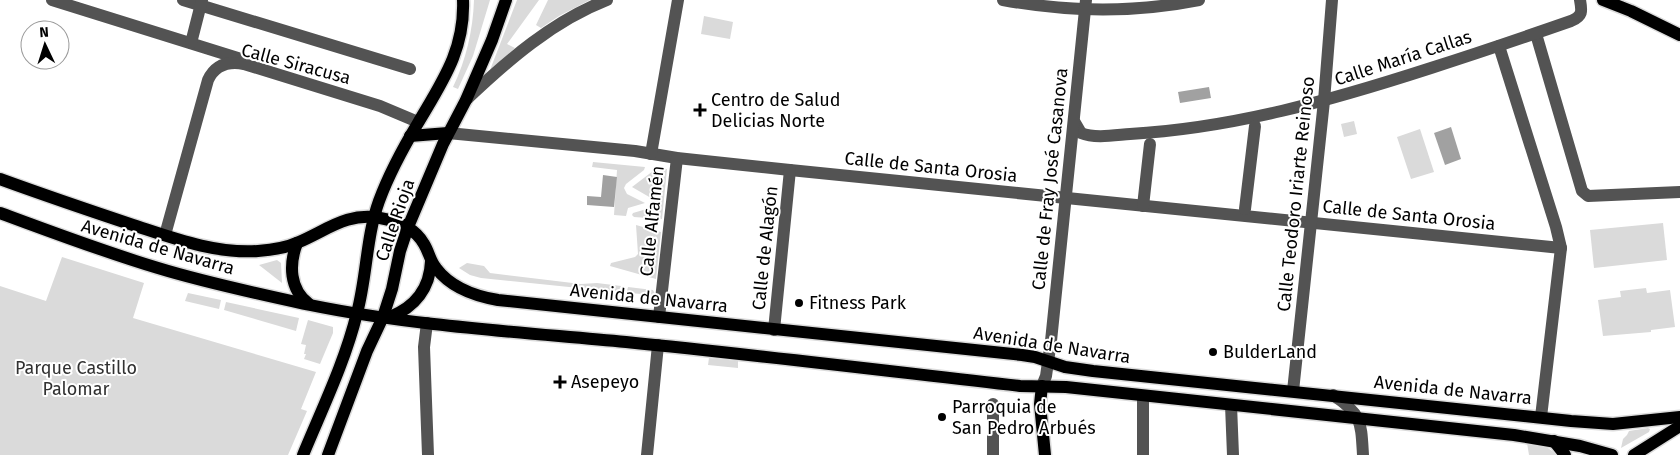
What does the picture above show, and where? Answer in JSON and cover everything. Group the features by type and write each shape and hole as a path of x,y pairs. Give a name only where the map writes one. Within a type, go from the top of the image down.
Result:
{"main road":[{"name":"Calle Rioja","path":"306,452 357,313 374,217 387,182 410,136 436,94 456,52 463,21 464,0"},
{"name":"Calle Rioja","path":"328,455 368,350 386,317 400,250 408,227 448,133 466,100 480,68 506,0"},
{"path":"1603,0 1680,35"},
{"path":"410,136 448,133"},
{"name":"Avenida de Navarra","path":"0,179 63,202 165,235 217,249 232,251 270,250 297,243 348,219 360,216 394,221 408,227 424,244 431,261 441,274 457,287 484,297 774,330 1022,355 1065,367 1093,371 1541,417 1613,424 1680,417"},
{"name":"Avenida de Navarra","path":"0,214 92,247 219,285 309,305 357,313 1011,385 1066,387 1554,440 1612,455"},
{"path":"297,243 292,261 293,280 300,296 309,305"},
{"path":"386,317 406,309 419,297 428,281 431,261"},
{"path":"1042,386 1040,404 1045,455"},
{"path":"1634,455 1680,426"},
{"path":"1554,440 1565,455"}],"street":[{"path":"52,0 241,58"},
{"path":"183,0 202,3 410,70"},
{"path":"466,100 511,58 546,32 574,15 607,0"},
{"name":"Calle Alfamén","path":"651,154 678,0"},
{"path":"1003,0 1022,4 1086,5 1124,10 1168,6 1199,0"},
{"name":"Calle Teodoro Iriarte Reinoso","path":"1293,391 1312,223 1332,0"},
{"name":"Calle María Callas","path":"1074,121 1082,133 1090,136 1145,133 1233,120 1324,101 1536,34 1580,17 1582,10 1580,0"},
{"path":"191,43 202,3"},
{"name":"Calle de Fray José Casanova","path":"1042,386 1048,361 1066,208 1065,198 1086,5"},
{"path":"1536,34 1582,191 1588,196 1680,192"},
{"path":"1499,46 1561,248 1541,417"},
{"name":"Calle Siracusa","path":"165,235 208,80 211,74 221,66 229,63 244,64 380,106 418,122"},
{"path":"1245,209 1255,126"},
{"name":"Calle de Santa Orosia","path":"448,133 790,170 1561,248"},
{"path":"1143,206 1150,144"},
{"name":"Calle Alfamén","path":"659,317 677,158"},
{"name":"Calle de Alagón","path":"774,330 790,170"},
{"path":"427,322 424,352 428,455"},
{"path":"647,455 658,345"},
{"path":"1333,395 1353,410 1358,418 1363,455"},
{"path":"1143,396 1143,455"},
{"path":"993,404 993,455"},
{"path":"1231,405 1233,455"}],"green space":[{"path":"474,0 490,0 473,56 458,89 453,87 468,45"},
{"path":"517,0 539,0 507,44 515,48 490,70"},
{"path":"548,0 590,0 541,28 536,25"},
{"path":"704,16 733,22 730,39 701,34"},
{"path":"1354,121 1357,134 1344,137 1341,124"},
{"path":"1420,129 1434,172 1411,179 1397,137"},
{"path":"593,162 645,167 624,188 627,194 645,203 628,208 626,216 614,215 617,170 592,167"},
{"path":"657,168 667,169 662,219 634,217 633,213 650,208 653,203 651,198 632,187"},
{"path":"1663,223 1667,260 1594,268 1590,230"},
{"path":"636,225 661,232 656,279 610,266 611,263 635,257 638,254"},
{"name":"Parque Castillo Palomar","path":"62,257 144,283 133,318 316,372 301,409 307,411 288,455 0,455 0,286 46,301"},
{"path":"277,260 281,263 282,283 259,265"},
{"path":"467,263 484,266 490,273 581,284 597,283 621,286 618,292 481,278 470,275 459,268"},
{"path":"628,287 653,290 655,294 630,293 627,291"},
{"path":"1646,288 1647,293 1670,290 1675,327 1651,330 1651,332 1603,336 1598,300 1621,297 1620,291"},
{"path":"188,293 221,300 219,309 185,301"},
{"path":"226,302 299,318 296,331 224,310"},
{"path":"308,320 333,327 333,333 320,364 304,359 306,345 301,344"},
{"path":"709,358 738,361 738,368 708,365"},
{"path":"1650,429 1649,432 1621,448 1623,439 1629,431"},
{"path":"1527,443 1545,446 1558,455 1529,455"}],"shaded area":[{"path":"1209,87 1211,98 1180,103 1178,92"},
{"path":"1451,127 1461,159 1445,165 1434,133"},
{"path":"603,175 617,177 614,207 587,205 587,196 601,197"}],"place":[{"name":"Centro de Salud Delicias Norte","path":"700,110"},
{"name":"Fitness Park","path":"799,303"},
{"name":"BulderLand","path":"1213,352"},
{"name":"Asepeyo","path":"560,382"},
{"name":"Parroquia de San Pedro Arbués","path":"942,417"}]}
